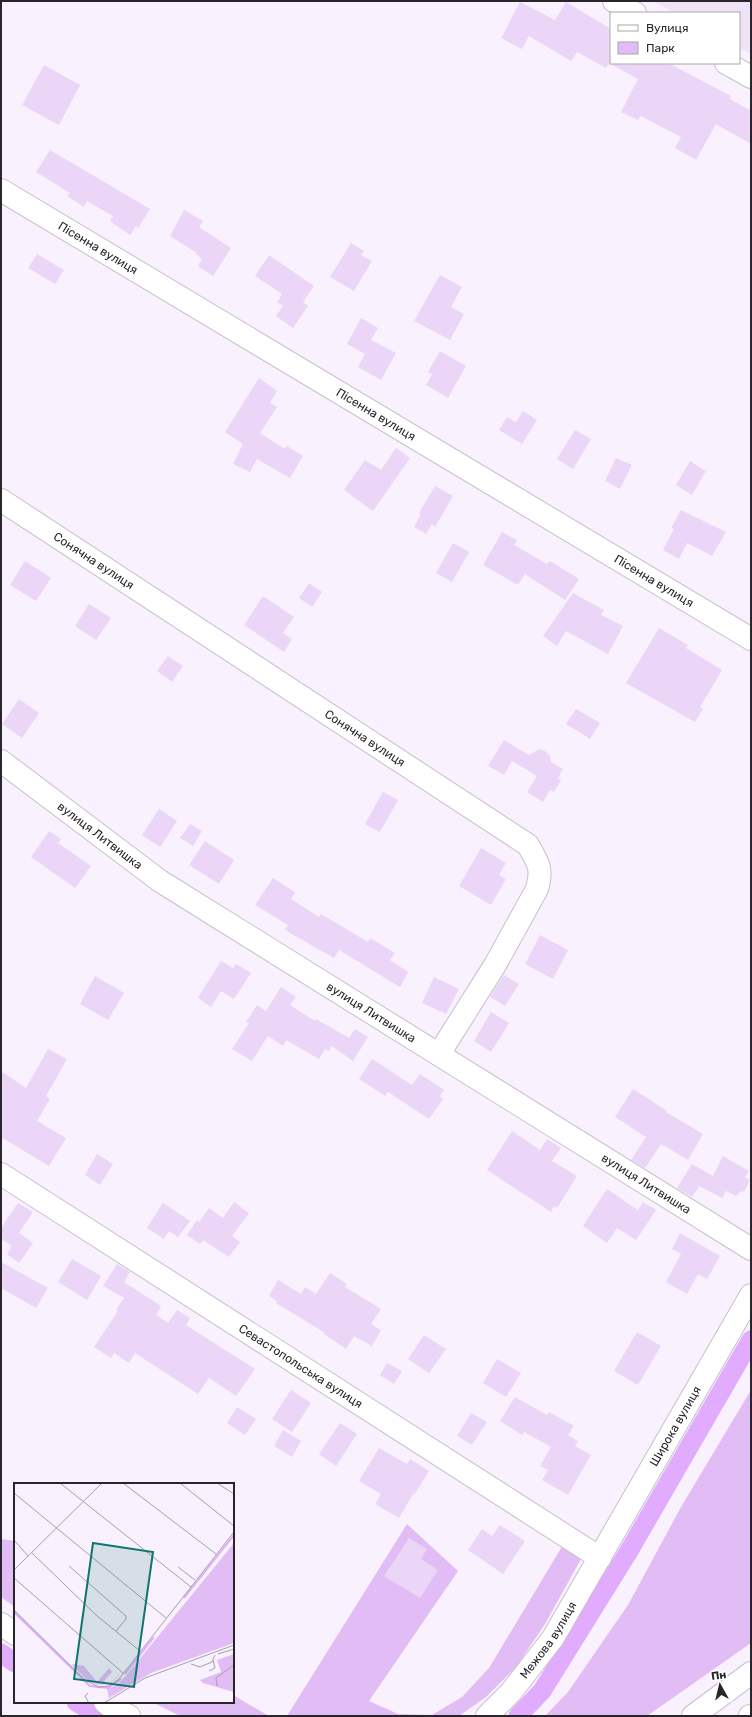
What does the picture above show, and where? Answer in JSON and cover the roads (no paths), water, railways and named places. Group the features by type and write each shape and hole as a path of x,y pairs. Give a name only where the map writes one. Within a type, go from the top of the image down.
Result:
{"main road":[{"path":"614,1 633,12"},
{"path":"728,64 751,77"},
{"name":"Пісенна вулиця","path":"1,190 751,639"},
{"name":"Сонячна вулиця","path":"1,500 528,845 538,863 540,870 541,876 537,889 495,965 439,1054"},
{"name":"вулиця Литвишка","path":"1,761 160,881 751,1249"},
{"name":"Севастопольська вулиця","path":"1,1174 600,1558"},
{"name":"Широка вулиця","path":"600,1558 751,1295"},
{"name":"Межова вулиця","path":"487,1716 511,1692 553,1638 600,1558"},
{"path":"1,1624 14,1633"},
{"path":"692,1716 751,1673"},
{"path":"106,1703 114,1709 130,1716"}],"waterway":[{"path":"518,1716 542,1691 629,1551 751,1340"},
{"path":"1,1653 14,1662"},
{"path":"78,1703 99,1716"}]}
